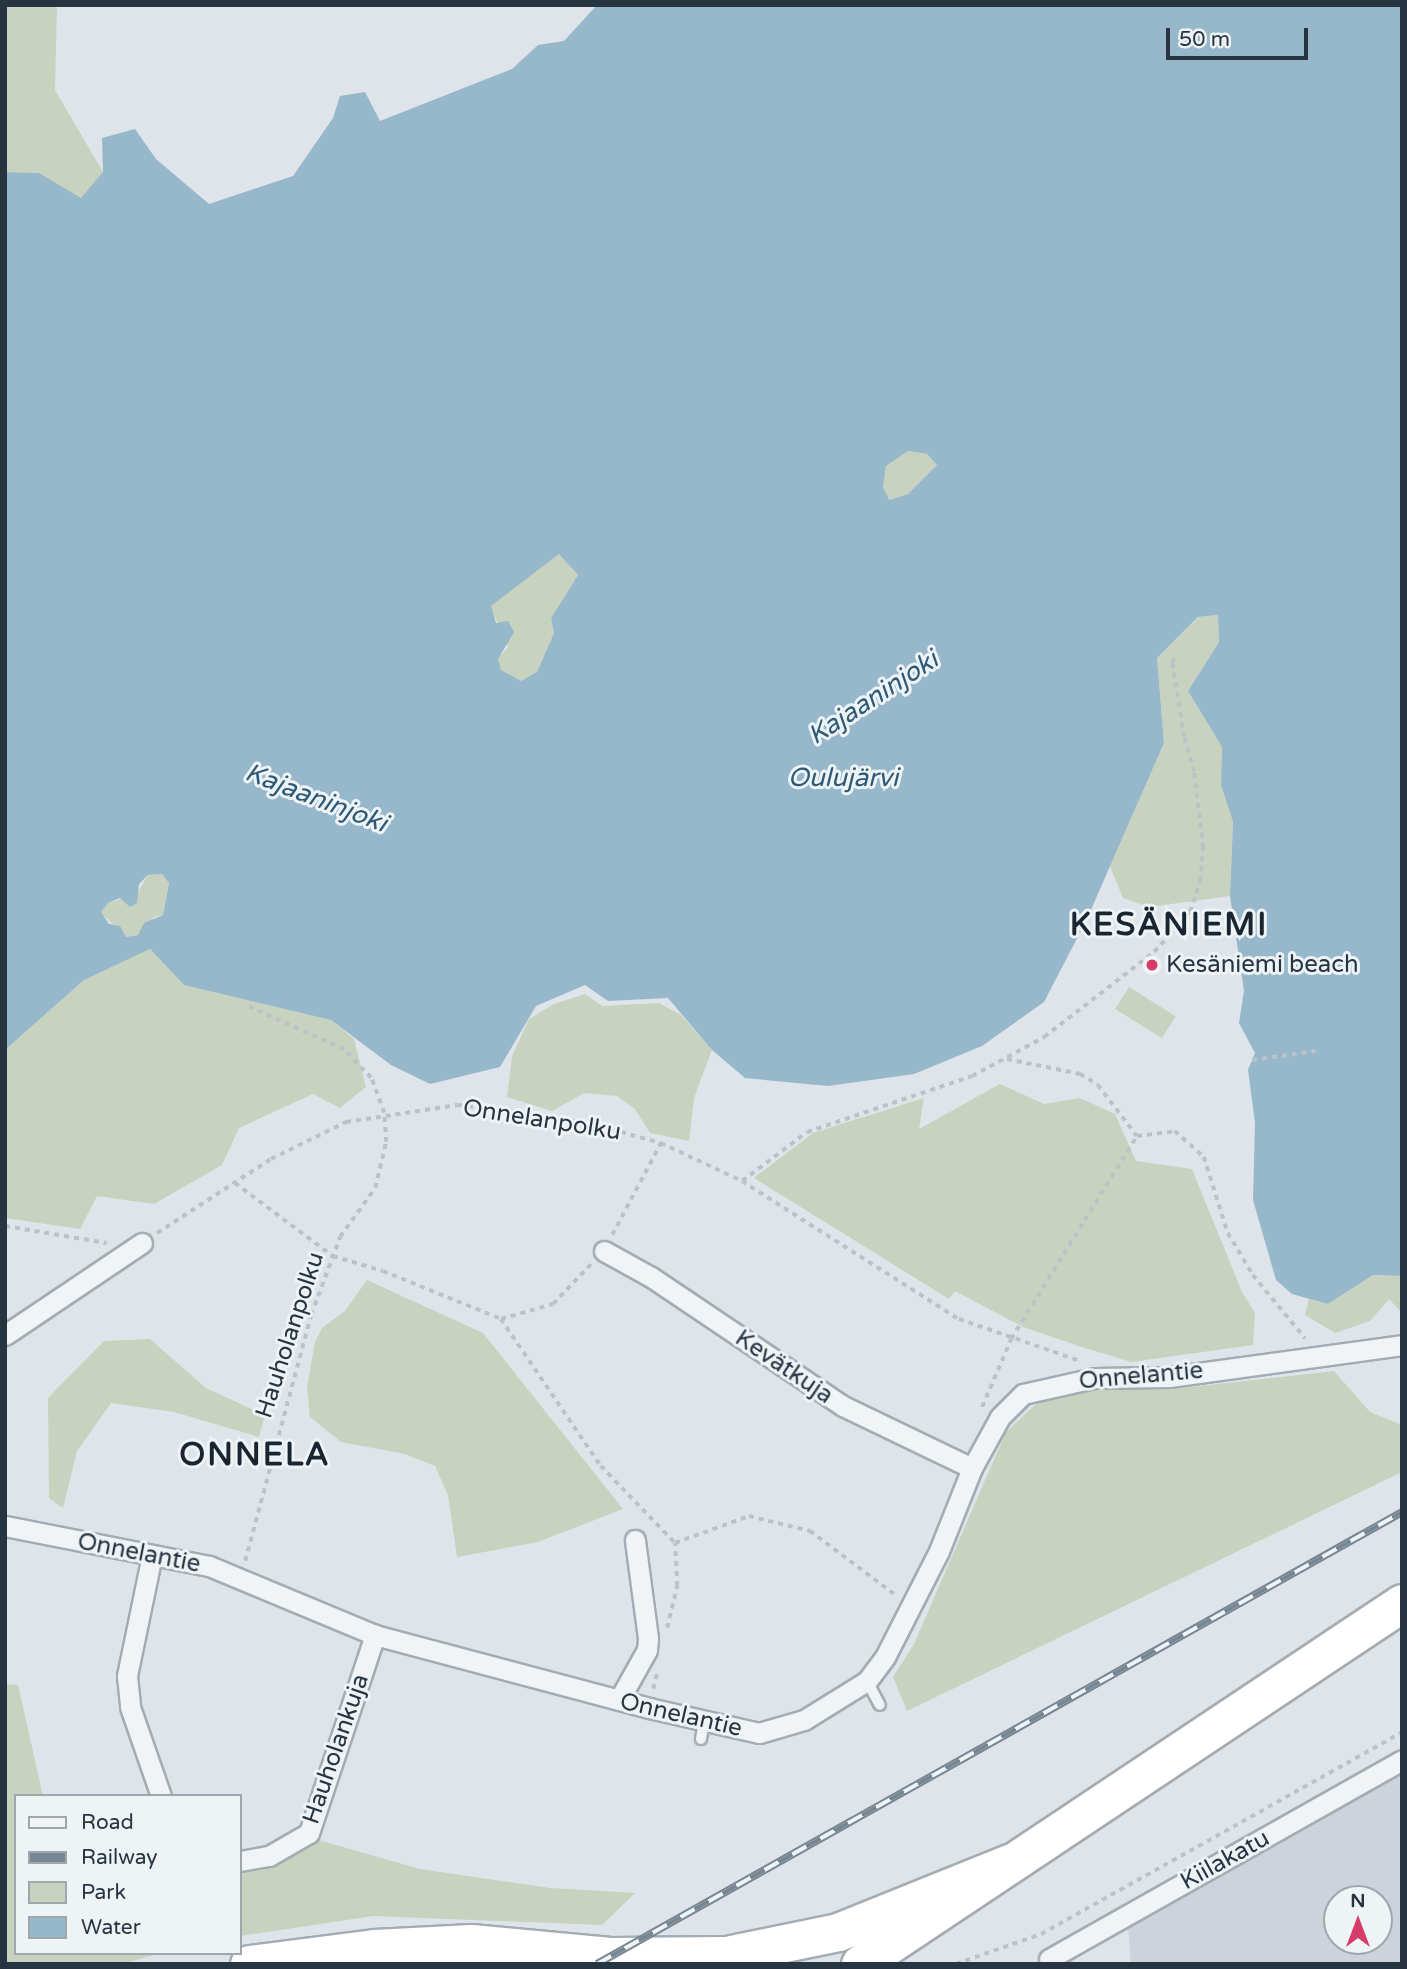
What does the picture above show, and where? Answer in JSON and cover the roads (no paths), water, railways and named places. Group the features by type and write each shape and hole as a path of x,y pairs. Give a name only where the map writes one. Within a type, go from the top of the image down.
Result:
{"highway":[{"path":"860,1964 1402,1603"},
{"path":"249,1964 374,1948 471,1943 612,1956 726,1955 838,1932 1009,1863"}],"street":[{"path":"5,1335 142,1243"},
{"name":"Kevätkuja","path":"604,1251 651,1277 866,1420 972,1468"},
{"name":"Onnelantie","path":"5,1527 152,1555 240,1576 375,1634 619,1700 703,1730 759,1733 784,1728 834,1704 867,1681 912,1605 939,1551 972,1468 1000,1416 1023,1394 1045,1386 1094,1378 1169,1377 1402,1345"},
{"path":"619,1700 647,1650 648,1638 635,1540"},
{"path":"152,1555 127,1676 130,1707 160,1794"},
{"name":"Hauholankuja","path":"242,1861 269,1856 309,1833 375,1634"},
{"name":"Kiilakatu","path":"1049,1959 1402,1760"}],"lane":[{"path":"867,1681 880,1705"}],"water":[{"name":"Oulujärvi","path":"597,5 1402,5 1402,1276 1373,1275 1328,1304 1292,1294 1276,1280 1253,1200 1255,1123 1248,1070 1255,1053 1239,1023 1244,991 1230,896 1233,822 1221,785 1222,747 1188,691 1219,642 1218,615 1198,617 1157,658 1164,743 1086,921 1044,1002 982,1046 914,1074 828,1086 745,1078 712,1050 668,998 608,1001 585,985 536,1006 500,1067 430,1084 391,1065 331,1020 184,985 150,949 84,980 5,1050 5,172 39,173 81,198 103,172 102,138 135,129 156,159 209,204 293,176 333,118 340,96 365,92 380,121 512,69 538,45 564,41","holes":["908,451 927,454 937,465 908,494 889,500 883,487 886,466","559,554 578,575 551,618 554,633 537,672 521,681 501,670 498,659 514,632 508,621 496,623 491,606","162,874 169,883 163,915 144,923 138,935 126,937 120,926 109,924 101,912 108,903 120,898 130,907 137,903 139,884 148,875"]}],"railway":[{"path":"597,1964 1402,1512"}],"place":[{"name":"Kesäniemi beach","path":"1152,965"}],"district":[{"name":"KESÄNIEMI","path":"1169,925"},
{"name":"ONNELA","path":"255,1455"}],"water label":[{"name":"Kajaaninjoki","path":"873,698"},
{"name":"Kajaaninjoki","path":"316,798"}]}
